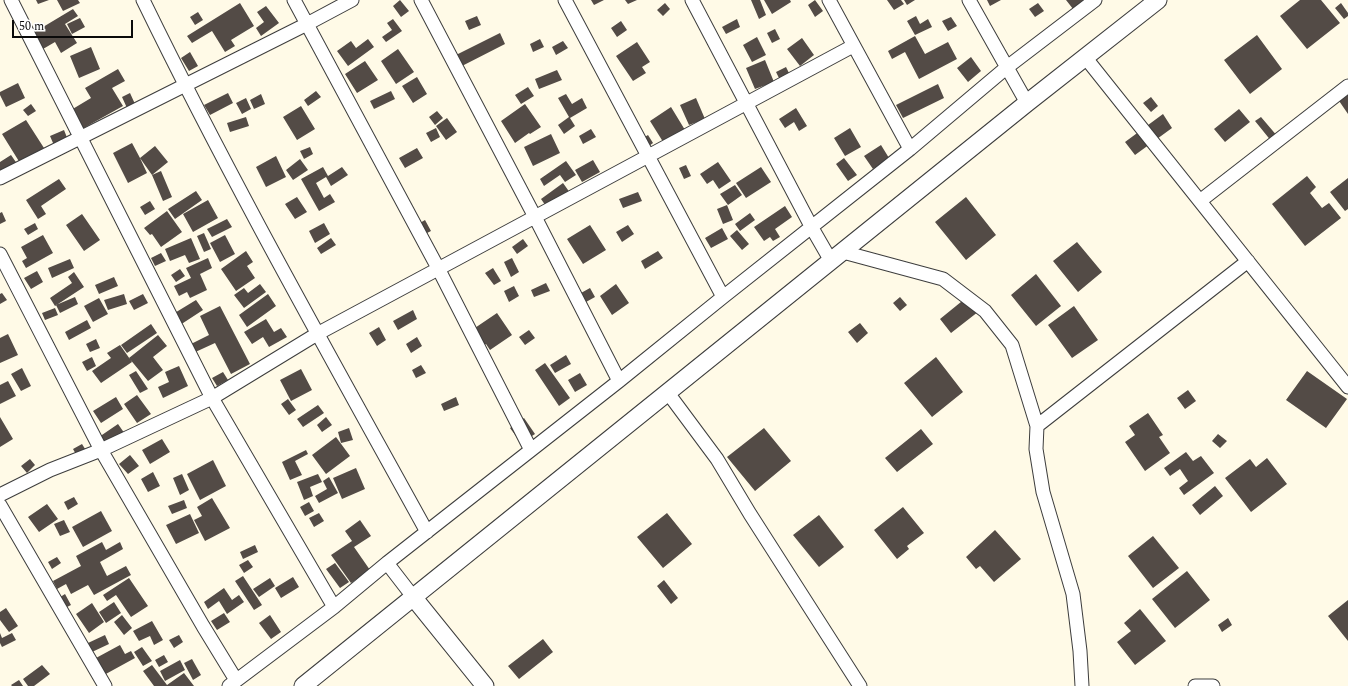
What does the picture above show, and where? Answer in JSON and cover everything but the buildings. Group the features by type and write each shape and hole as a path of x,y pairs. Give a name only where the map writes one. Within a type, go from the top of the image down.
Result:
{"street":[{"path":"11,0 212,398 334,607"},
{"path":"143,0 184,85 317,334 427,532"},
{"path":"294,0 438,268 531,450"},
{"path":"0,178 352,0"},
{"path":"421,0 619,381"},
{"path":"565,0 723,297"},
{"path":"692,0 812,228 837,257 944,279 985,311 1012,345 1038,426 1036,449 1043,492 1073,594 1080,651 1082,686"},
{"path":"829,0 910,149"},
{"path":"969,0 1027,103"},
{"path":"0,254 101,450 203,626 233,683 334,607 387,563 812,228 910,149 1006,68 1095,0"},
{"path":"303,686 1027,103 1158,0"},
{"path":"0,495 50,470 101,450 212,398 317,334 853,46"},
{"path":"1085,57 1348,387"},
{"path":"1200,201 1348,86"},
{"path":"1038,426 1248,261"},
{"path":"668,393 717,459 754,520 860,686"},
{"path":"0,505 105,686"},
{"path":"387,563 485,686"},
{"path":"1195,686 1213,686"}]}
